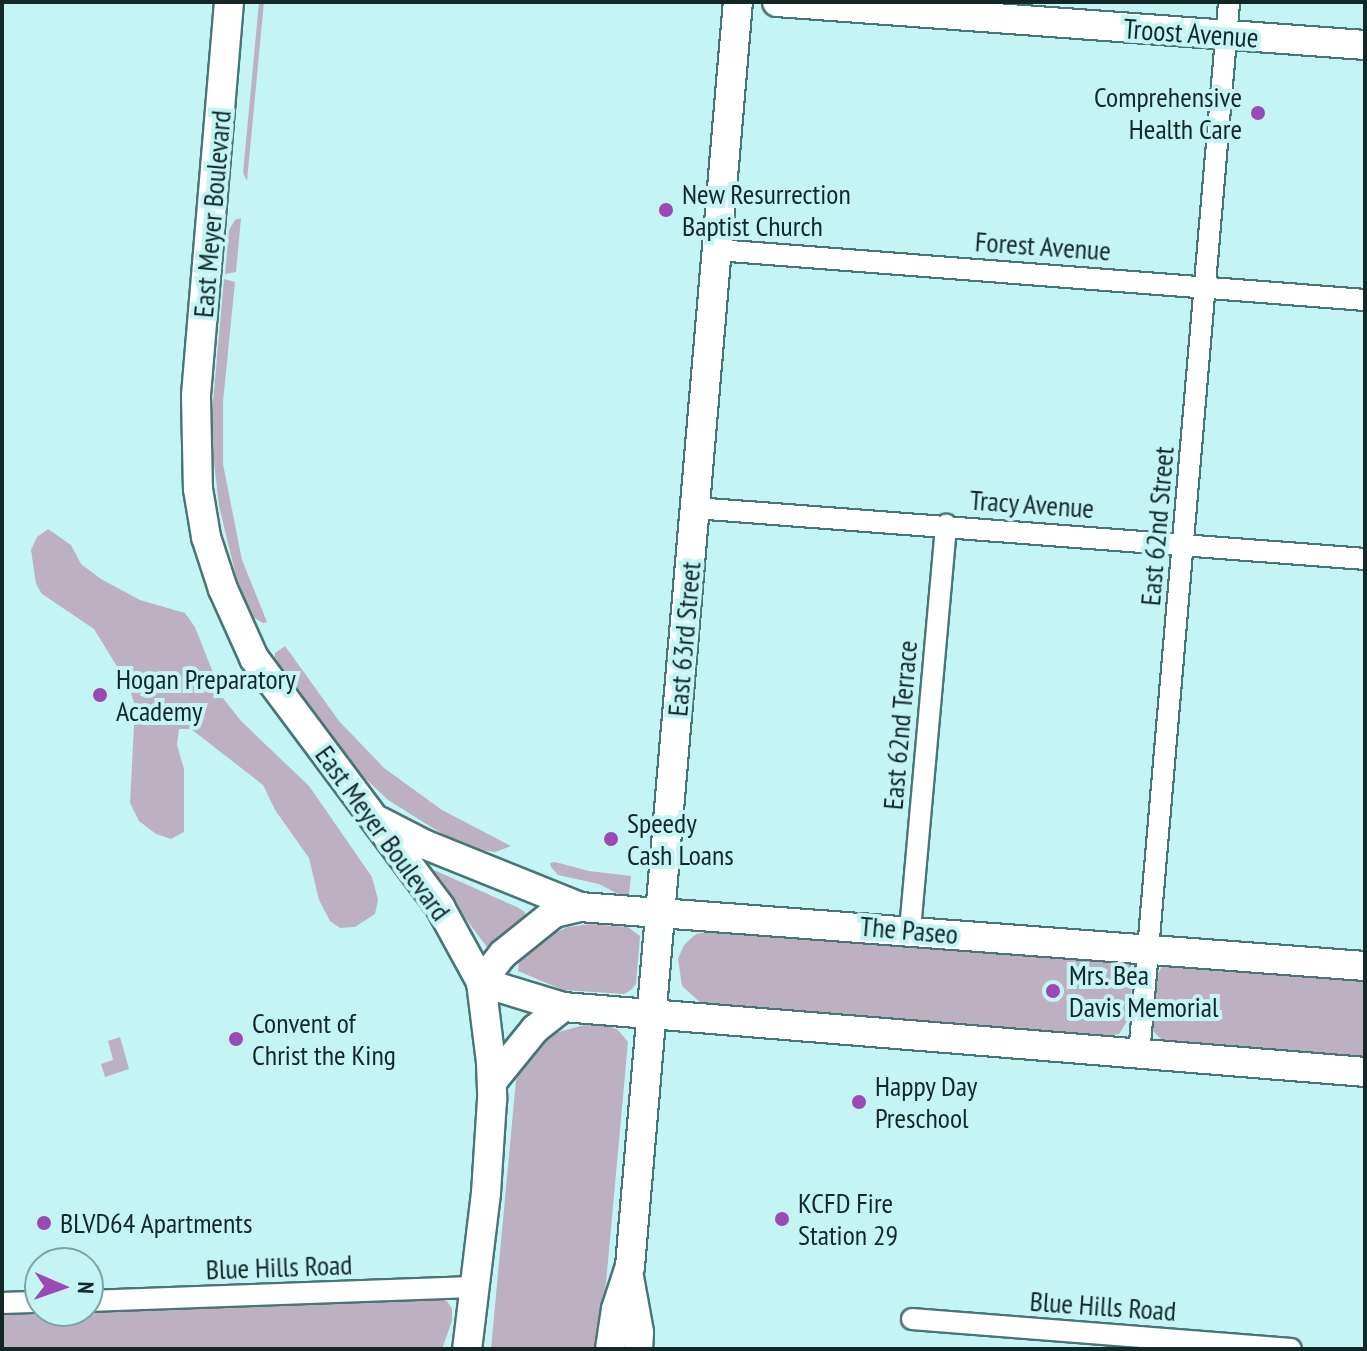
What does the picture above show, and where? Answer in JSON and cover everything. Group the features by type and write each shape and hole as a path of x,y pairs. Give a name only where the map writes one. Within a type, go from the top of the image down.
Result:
{"main road":[{"name":"East Meyer Boulevard","path":"229,2 196,396 196,451 202,513 223,589 254,658 440,907 481,982 492,1082 486,1193 467,1349"},
{"name":"East 63rd Street","path":"638,1349 639,1332 629,1277 738,2"},
{"name":"Troost Avenue","path":"777,2 1365,45"},
{"path":"374,818 426,845 580,907"},
{"name":"The Paseo","path":"481,982 503,954 554,913 580,907 1365,966"},
{"path":"481,982 563,1007 1365,1072"},
{"path":"492,1082 535,1029 563,1007"},
{"name":"East 63rd Street","path":"610,1349 616,1309 629,1277"},
{"path":"616,1309 621,1349"}],"street":[{"name":"East 62nd Street","path":"1139,1055 1229,2"},
{"name":"Forest Avenue","path":"717,250 1365,300"},
{"name":"Tracy Avenue","path":"695,508 1365,559"},
{"name":"East 62nd Terrace","path":"910,930 946,525"},
{"name":"Blue Hills Road","path":"104,1300 473,1287"},
{"path":"2,1303 24,1302"},
{"name":"Blue Hills Road","path":"912,1319 1291,1349"}],"shaded area":[{"path":"259,2 264,2 247,181 243,173"},
{"path":"241,218 236,272 225,274 229,230 235,220"},
{"path":"224,279 235,282 223,402 223,464 242,560 267,622 263,623 251,616 236,576 219,506 213,453 213,402"},
{"path":"48,529 71,545 81,564 101,579 140,600 185,613 195,627 223,698 241,721 309,786 372,877 378,900 375,914 355,927 340,928 330,921 319,900 309,858 275,810 263,785 191,729 179,729 177,745 184,769 184,832 171,839 156,834 139,821 130,803 135,706 129,686 94,629 42,594 36,584 31,550 37,537"},
{"path":"285,646 339,721 384,768 442,810 511,846 495,852 463,847 388,800 351,765 274,662 275,653"},
{"path":"550,863 589,871 631,876 629,894 622,896 599,884 558,875"},
{"path":"434,870 517,907 525,912 526,917 493,949 487,947 435,878"},
{"path":"591,924 628,927 640,936 636,984 631,990 624,994 563,990 518,971 519,960 544,938 568,927"},
{"path":"724,929 1126,960 1131,965 1133,977 1128,1020 1119,1034 1098,1037 703,1005 682,986 678,959 684,945 696,934"},
{"path":"1164,964 1365,975 1365,1057 1163,1041 1153,1031 1152,1024 1157,974"},
{"path":"584,1025 610,1026 628,1042 600,1349 491,1349 516,1080 523,1064 541,1043 555,1033"},
{"path":"120,1037 129,1069 105,1077 101,1064 113,1060 108,1041"},
{"path":"437,1298 447,1301 452,1309 452,1321 442,1349 2,1349 2,1314 24,1313 24,1327 104,1327 104,1310"}],"place":[{"name":"Comprehensive Health Care","path":"1258,113"},
{"name":"New Resurrection Baptist Church","path":"666,210"},
{"name":"Hogan Preparatory Academy","path":"100,695"},
{"name":"Speedy Cash Loans","path":"611,839"},
{"name":"Mrs. Bea Davis Memorial","path":"1053,991"},
{"name":"Convent of Christ the King","path":"236,1039"},
{"name":"Happy Day Preschool","path":"859,1102"},
{"name":"KCFD Fire Station 29","path":"782,1219"},
{"name":"BLVD64 Apartments","path":"44,1223"}]}
